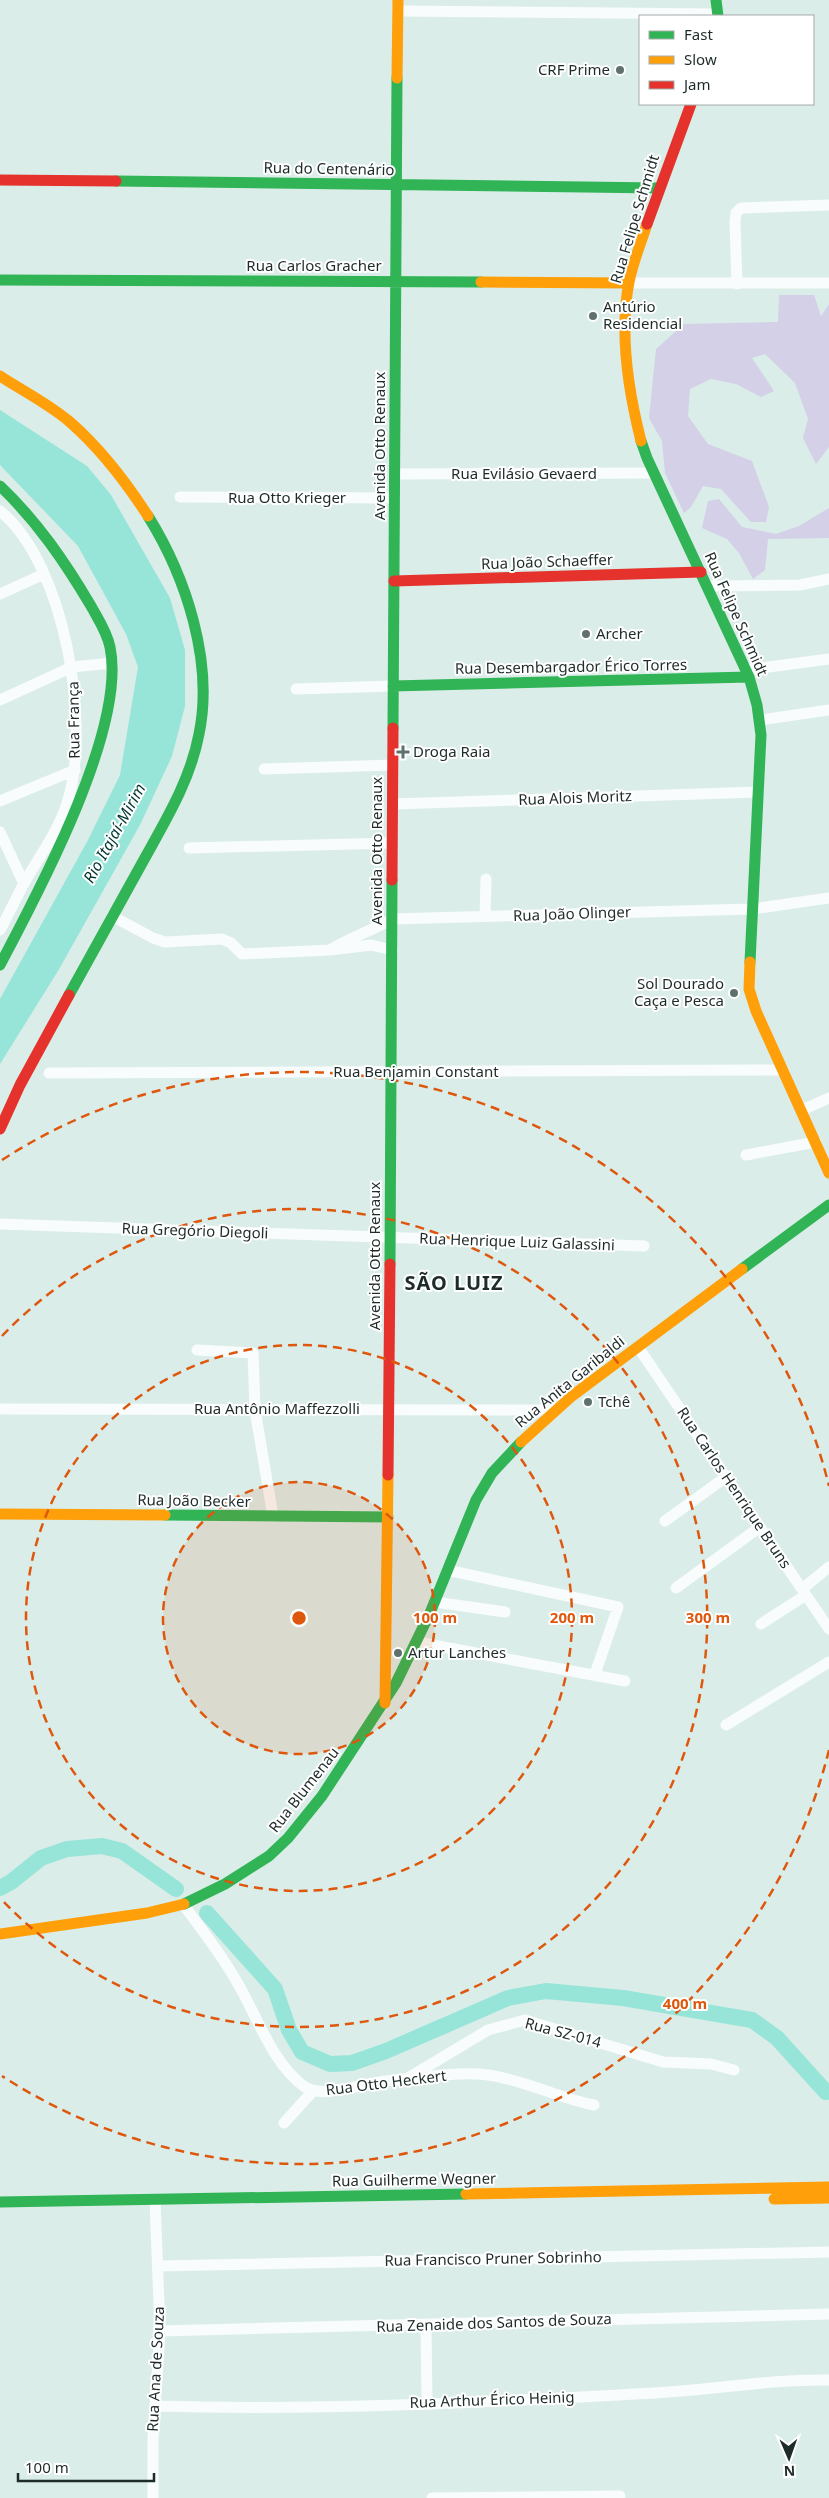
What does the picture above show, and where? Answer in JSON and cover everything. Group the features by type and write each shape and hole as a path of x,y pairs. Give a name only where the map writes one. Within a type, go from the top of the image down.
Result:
{"main road":[{"path":"716,0 718,15"},
{"name":"Avenida Otto Renaux","path":"384,1703 389,1409 398,6"},
{"name":"Rua Felipe Schmidt","path":"691,105 659,188 629,283 626,337 631,401 640,442 748,674 760,720 750,989 756,1011 802,1110 822,1147 829,1173"},
{"name":"Rua do Centenário","path":"0,180 659,188"},
{"name":"Rua Carlos Gracher","path":"0,280 629,283"},
{"path":"0,364 31,390 40,401"},
{"path":"0,376 70,422 92,444 144,507 190,608 199,648 202,686 201,723 194,754 181,793 20,1085 0,1129"},
{"path":"0,486 33,518 68,567 102,626 110,646 112,663 104,722 72,821 0,965"},
{"name":"Rua João Schaeffer","path":"394,581 701,572"},
{"name":"Rua Desembargador Érico Torres","path":"393,686 748,674"},
{"name":"Rua Anita Garibaldi","path":"384,1703 417,1642 476,1500 492,1473 528,1433 555,1410 829,1205"},
{"name":"Rua João Becker","path":"0,1514 388,1517"},
{"path":"385,1661 396,1667 407,1662"},
{"name":"Rua Blumenau","path":"0,1934 148,1913 183,1904 249,1870 269,1856 288,1838 322,1796 384,1703"},
{"name":"Rua Guilherme Wegner","path":"0,2212 155,2205 747,2194 829,2187"},
{"name":"Rua Guilherme Wegner","path":"747,2194 829,2198"},
{"name":"Rua Guilherme Wegner","path":"0,2202 155,2205"}],"street":[{"path":"398,6 718,15"},
{"path":"737,284 735,222 736,213 741,208 829,205"},
{"path":"629,283 829,283"},
{"name":"Rua Evilásio Gevaerd","path":"395,474 654,473"},
{"name":"Rua Otto Krieger","path":"180,498 394,498"},
{"name":"Rua França","path":"0,511 21,533 44,574 54,600 72,667 75,694 75,770 63,814 0,930"},
{"path":"0,594 44,574"},
{"path":"707,586 800,585 829,579"},
{"path":"748,674 829,659"},
{"path":"0,700 72,667 112,663"},
{"path":"296,689 393,686"},
{"path":"760,720 829,710"},
{"path":"264,769 393,765"},
{"path":"0,801 75,770"},
{"name":"Rua Alois Moritz","path":"393,804 758,792"},
{"path":"0,832 24,884"},
{"path":"189,848 392,843"},
{"path":"485,916 486,879"},
{"name":"Rua João Olinger","path":"392,919 752,909 829,898"},
{"path":"112,916 153,938 165,942 222,938 231,943 242,954 330,950 371,945 392,950"},
{"path":"330,950 347,939 370,932 392,919"},
{"name":"Rua Benjamin Constant","path":"49,1073 784,1070"},
{"path":"802,1110 829,1098"},
{"path":"746,1156 822,1147"},
{"name":"Rua Gregório Diegoli","path":"0,1224 390,1238"},
{"name":"Rua Henrique Luiz Galassini","path":"390,1238 644,1246"},
{"name":"Rua Carlos Henrique Bruns","path":"638,1347 829,1629"},
{"path":"197,1350 253,1353 255,1410 274,1516"},
{"name":"Rua Antônio Maffezzolli","path":"0,1409 555,1410"},
{"path":"665,1521 726,1477"},
{"path":"676,1588 760,1527"},
{"path":"761,1624 804,1592 829,1567"},
{"path":"447,1570 618,1607 595,1674"},
{"path":"435,1602 505,1612"},
{"path":"417,1642 595,1674 624,1681"},
{"path":"726,1725 829,1662"},
{"name":"Rua Otto Heckert","path":"183,1904 237,1981 266,2038 282,2063 299,2082 313,2090 334,2090 376,2082 465,2074 487,2075 514,2080 575,2101 594,2105"},
{"name":"Rua SZ-014","path":"404,2080 488,2030 525,2020 663,2062 711,2064 734,2070"},
{"path":"284,2123 313,2090"},
{"name":"Rua Ana de Souza","path":"153,2498 152,2438 160,2331 155,2205"},
{"name":"Rua Francisco Pruner Sobrinho","path":"158,2266 829,2252"},
{"name":"Rua Zenaide dos Santos de Souza","path":"160,2331 426,2326 829,2314"},
{"path":"426,2326 427,2403"},
{"name":"Rua Arthur Érico Heinig","path":"155,2406 249,2407 427,2403 655,2393 786,2381 829,2380"},
{"path":"432,2498 620,2496"}],"shaded area":[{"path":"779,295 814,295 821,316 829,304 829,447 816,464 803,438 808,419 795,383 765,354 752,358 774,391 761,397 736,384 711,379 690,389 688,416 708,444 752,461 769,507 766,522 751,522 721,489 703,486 691,507 684,513 665,473 662,441 649,418 656,349 684,324 778,322"},
{"path":"719,499 742,527 776,534 799,526 829,508 829,538 768,539 765,570 753,579 739,553 727,539 702,528 708,501"}],"water":[{"name":"Rio Itajaí-Mirim","path":"0,410 87,466 111,495 170,598 185,650 185,706 172,756 140,825 58,971 0,1064 0,999 88,840 120,775 138,667 126,634 78,546 0,465"}],"waterway":[{"path":"0,1888 11,1882 41,1858 67,1849 102,1846 122,1851 176,1889"},
{"path":"207,1913 275,1989 289,2030 302,2052 330,2064 352,2063 386,2051 508,1998 546,1991 623,1998 752,2020 777,2038 826,2092"}],"traffic: fast":[{"path":"716,0 718,15"},
{"path":"393,728 397,78"},
{"path":"116,181 659,188"},
{"path":"0,280 481,282"},
{"path":"641,441 647,458 749,677 757,705 761,735 750,962"},
{"path":"0,486 26,513 50,543 91,606 109,641 112,681 105,721 93,764 76,809 36,896 0,965"},
{"path":"69,995 175,802 189,769 199,734 203,706 203,678 193,621 185,593 174,566 148,516"},
{"path":"393,686 749,677"},
{"path":"390,1264 392,880"},
{"path":"742,1269 829,1205"},
{"path":"184,1904 225,1884 269,1856 288,1838 322,1796 396,1683 430,1613 476,1500 492,1473 521,1442"},
{"path":"165,1515 388,1517"},
{"path":"0,2202 466,2194"}],"traffic: slow":[{"path":"397,78 398,0"},
{"path":"641,441 632,402 626,362 625,322 629,282 647,224"},
{"path":"481,282 629,283"},
{"path":"0,376 53,409 82,433 113,467 148,516"},
{"path":"750,962 749,989 756,1011 829,1173"},
{"path":"521,1442 572,1396 742,1269"},
{"path":"385,1703 388,1475"},
{"path":"0,1514 165,1515"},
{"path":"0,1934 147,1913 184,1904"},
{"path":"466,2194 829,2187"},
{"path":"774,2199 829,2198"}],"traffic: jam":[{"path":"647,224 691,105"},
{"path":"0,180 116,181"},
{"path":"394,581 701,572"},
{"path":"392,880 393,728"},
{"path":"0,1129 20,1085 69,995"},
{"path":"388,1475 390,1264"}],"place":[{"name":"CRF Prime","path":"620,70"},
{"name":"Antúrio Residencial","path":"593,316"},
{"name":"Archer","path":"586,634"},
{"name":"Droga Raia","path":"403,752"},
{"name":"Sol Dourado Caça e Pesca","path":"734,993"},
{"name":"Tchê","path":"588,1402"},
{"name":"Artur Lanches","path":"398,1653"}],"district":[{"name":"SÃO LUIZ","path":"454,1283"}]}
